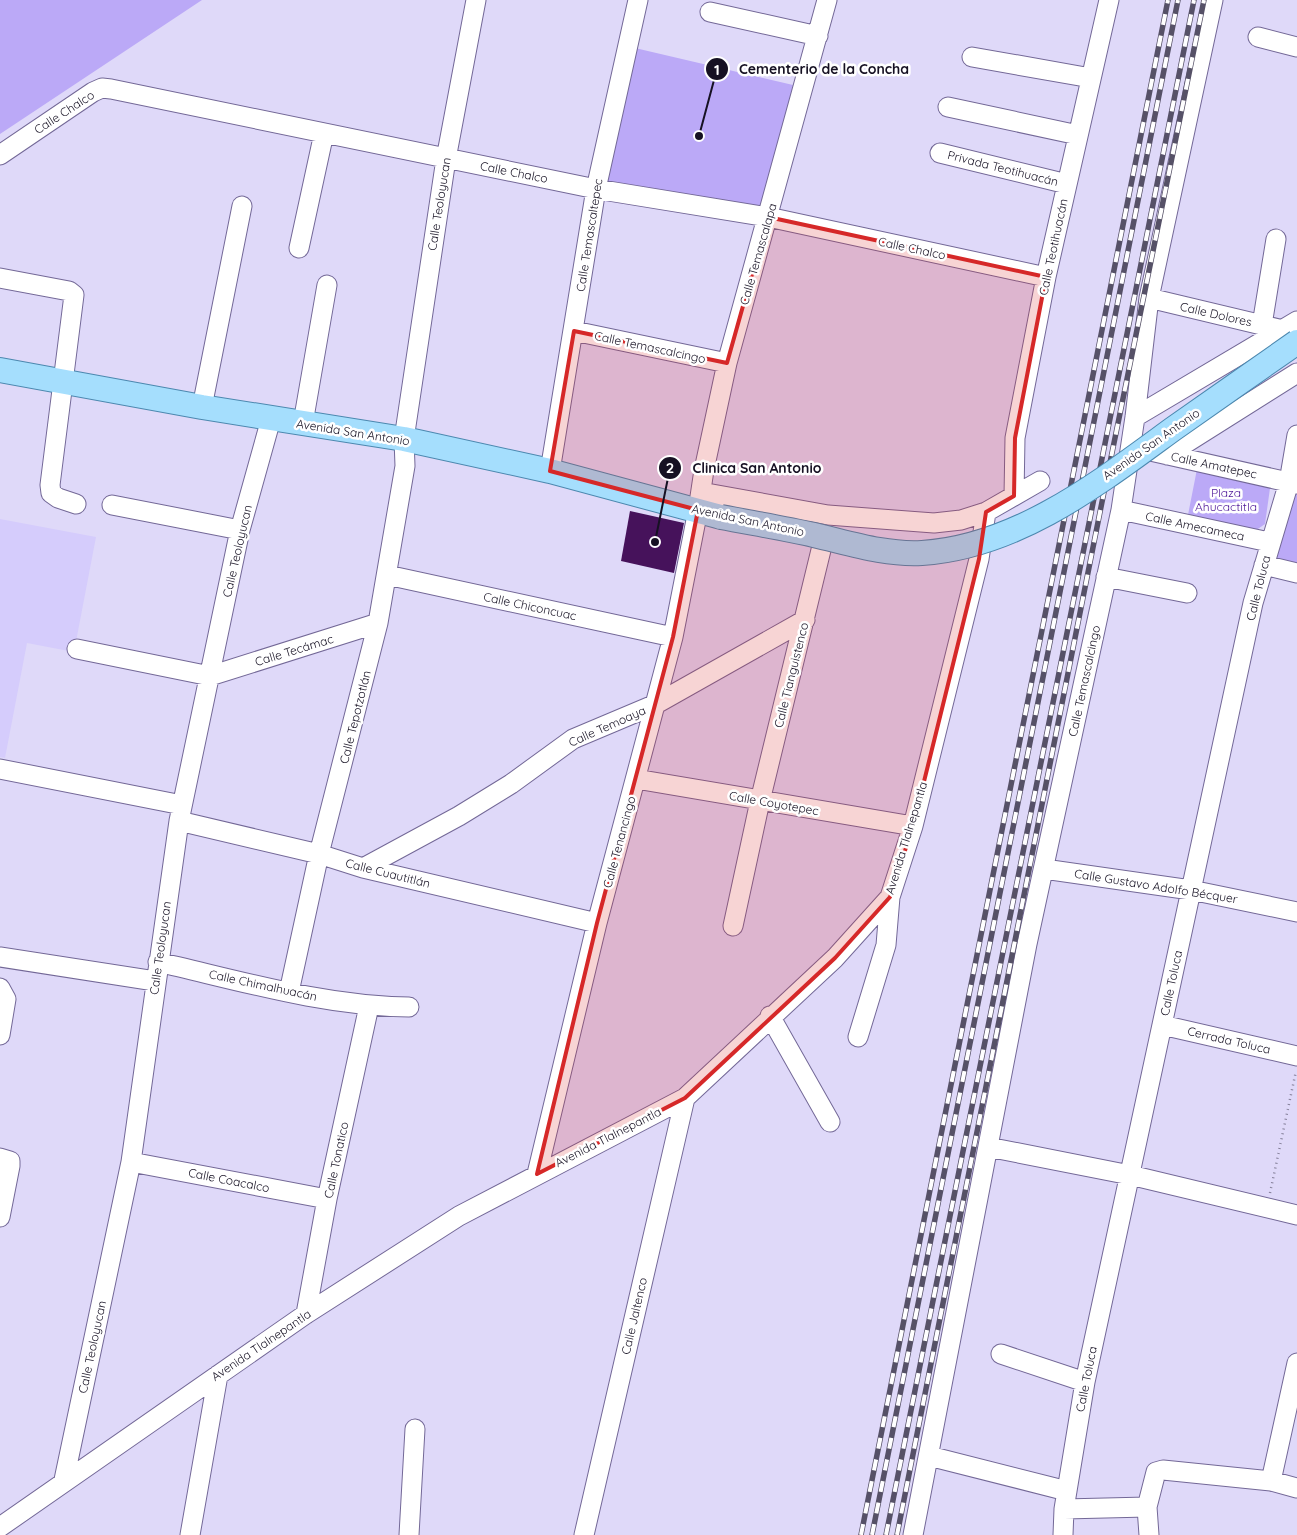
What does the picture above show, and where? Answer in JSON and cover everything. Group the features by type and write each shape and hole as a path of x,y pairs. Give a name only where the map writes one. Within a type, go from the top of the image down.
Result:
{"main road":[{"name":"Avenida San Antonio","path":"0,370 271,419 404,439 700,501 721,517 812,535 870,549 920,553 956,549 984,540 1023,526 1061,504 1136,456 1292,331"}],"street":[{"name":"Calle Teoloyucan","path":"404,439 446,159 476,0"},
{"name":"Calle Temascaltepec","path":"550,471 596,189 638,0"},
{"name":"Calle Temascalapa","path":"700,501 727,363 818,36 826,0"},
{"name":"Calle Teotihuacán","path":"1014,496 1015,438 1046,277 1109,0"},
{"name":"Calle Temascalcingo","path":"913,1535 1027,944 1121,510 1135,417 1149,298 1213,0"},
{"path":"710,12 818,36"},
{"path":"1258,37 1297,46"},
{"path":"972,57 1091,78"},
{"name":"Calle Chalco","path":"0,155 102,88 596,189 768,217 1046,277"},
{"path":"948,107 1078,135"},
{"path":"299,248 324,133"},
{"name":"Privada Teotihuacán","path":"940,152 1067,184"},
{"path":"202,407 242,206"},
{"path":"1262,325 1276,239"},
{"path":"0,278 70,291 74,295 50,485 51,493 58,498 76,504"},
{"path":"303,424 327,285"},
{"name":"Calle Dolores","path":"1149,298 1292,331"},
{"name":"Calle Temascalcingo","path":"574,331 727,363"},
{"path":"1135,417 1292,331"},
{"name":"Avenida San Antonio","path":"1167,455 1297,373"},
{"name":"Calle Teoloyucan","path":"64,1480 131,1162 155,981 181,813 240,530 271,419"},
{"name":"Calle Toluca","path":"1063,1535 1065,1500 1084,1382 1253,603 1269,542 1293,483 1297,435"},
{"name":"Calle Tepotzotlán","path":"289,992 320,854 378,624 405,466 404,439"},
{"name":"Calle Amatepec","path":"1131,447 1293,483"},
{"name":"Avenida San Antonio","path":"700,501 873,520 934,523 961,520 986,512 1040,481"},
{"name":"Calle Tenancingo","path":"537,1174 597,923 673,637 700,501"},
{"path":"112,505 240,530"},
{"name":"Calle Amecameca","path":"1121,510 1269,542"},
{"name":"Avenida Tlalnepantla","path":"0,1527 64,1480 306,1314 459,1216 685,1098 770,1016 835,958 890,897 912,826 979,559 986,512"},
{"name":"Calle Tianguistenco","path":"733,926 760,801 821,550"},
{"path":"1264,565 1297,573"},
{"name":"Calle Chiconcuac","path":"387,575 673,637"},
{"path":"1106,577 1187,593"},
{"name":"Calle Temoaya","path":"362,868 459,816 511,784 573,739 656,704 805,620"},
{"name":"Calle Tecámac","path":"210,676 378,624"},
{"path":"77,649 210,676"},
{"name":"Calle Cuautitlán","path":"0,769 181,813 362,868 597,923"},
{"name":"Calle Coyotepec","path":"636,779 912,826"},
{"name":"Calle Gustavo Adolfo Bécquer","path":"1044,869 1191,890 1297,912"},
{"path":"858,1037 886,945 890,897"},
{"path":"0,957 155,981"},
{"name":"Calle Chimalhuacán","path":"158,962 289,992 369,1006 409,1007"},
{"path":"0,988 6,999 0,1035"},
{"name":"Calle Tonatico","path":"306,1314 327,1199 369,1006"},
{"path":"770,1016 830,1122"},
{"name":"Cerrada Toluca","path":"1162,1025 1297,1056"},
{"name":"Calle Jaltenco","path":"584,1535 685,1098"},
{"path":"988,1147 1130,1175 1297,1215"},
{"path":"0,1158 10,1161 0,1217"},
{"name":"Calle Coacalco","path":"131,1162 327,1199"},
{"path":"1001,1354 1084,1382"},
{"path":"1271,1481 1297,1363"},
{"path":"190,1535 218,1375"},
{"path":"409,1535 415,1429"},
{"path":"929,1456 1065,1500 1147,1507"},
{"path":"1149,1535 1147,1507 1152,1479 1156,1472 1163,1470 1271,1481 1297,1488"}],"path":[{"path":"1267,1207 1297,1068"}],"highlighted area":[{"path":"768,217 1046,277 1015,438 1014,496 986,512 979,559 913,826 890,897 835,958 685,1098 537,1174 597,923 673,637 698,510 550,471 574,331 727,363"}],"shaded area":[{"path":"0,519 96,537 74,652 27,643 5,758 0,757"}],"green space":[{"path":"0,0 202,0 0,134"},
{"path":"635,48 793,85 762,216 606,186"},
{"name":"Plaza Ahucactitla","path":"1198,464 1271,481 1265,524 1252,533 1187,520"},
{"path":"1297,487 1297,570 1264,562"}],"building":[{"path":"630,511 684,523 674,573 621,561"}],"railway":[{"path":"861,1535 1168,0"},
{"path":"872,1535 1178,0"},
{"path":"886,1535 1194,0"},
{"path":"897,1535 1102,502 1204,0"}],"place":[{"name":"Cementerio de la Concha","path":"699,136"},
{"name":"Clinica San Antonio","path":"655,542"}]}
